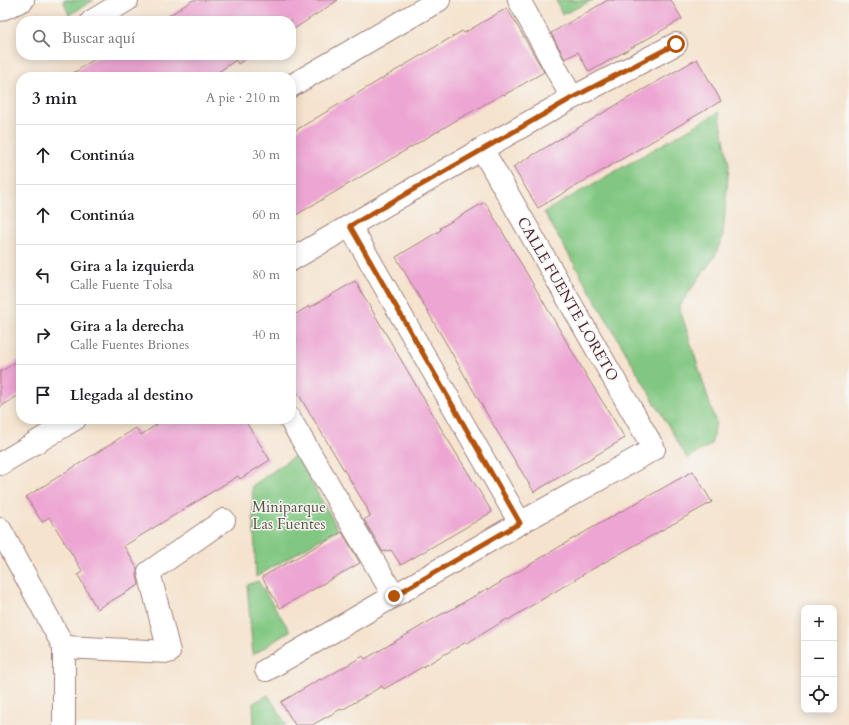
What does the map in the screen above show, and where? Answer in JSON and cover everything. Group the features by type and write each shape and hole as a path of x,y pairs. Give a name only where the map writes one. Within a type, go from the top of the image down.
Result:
{"street":[{"path":"0,10 23,0"},
{"path":"100,16 127,0"},
{"path":"296,83 439,0"},
{"path":"519,0 572,98"},
{"path":"296,257 572,98 676,44"},
{"name":"CALLE FUENTE LORETO","path":"482,149 654,449 520,523"},
{"path":"266,670 520,523 350,226"},
{"path":"0,464 67,424"},
{"path":"293,424 394,596"},
{"path":"64,647 169,652 149,572 224,520"},
{"path":"3,541 64,647 64,725"}],"green space":[{"path":"63,0 94,0 69,15"},
{"path":"556,0 593,0 562,15"},
{"path":"719,112 729,165 723,236 715,256 679,306 716,423 711,445 687,458 544,212"},
{"name":"Miniparque Las Fuentes","path":"296,455 338,529 256,577 252,486"},
{"path":"258,581 290,631 253,655 247,585"},
{"path":"268,695 287,725 254,725 253,703"}],"building":[{"path":"193,0 338,0 296,28 296,16 169,16"},
{"path":"608,0 671,0 682,19 589,72 578,52 565,59 551,33"},
{"path":"507,8 544,72 462,117 296,215 296,130 462,31 464,33"},
{"path":"697,59 721,101 538,208 513,167 623,101"},
{"path":"93,60 236,60 218,72 75,72"},
{"path":"236,60 244,60 238,64"},
{"path":"485,202 589,380 625,438 534,492 396,257 441,230 440,228"},
{"path":"355,281 492,512 401,565 391,550 383,552 364,520 370,516 367,508 296,390 296,314 309,306 309,308"},
{"path":"16,362 16,397 0,407 0,372"},
{"path":"158,424 247,424 270,460 240,479 238,476 124,546 137,568 139,585 97,609 78,575 83,572 49,517 42,522 26,497 136,428 141,435"},
{"path":"693,471 712,502 589,571 467,643 466,642 384,689 382,686 342,710 341,709 312,725 295,725 281,702 363,656 365,659 488,588 488,590 569,541"},
{"path":"342,532 360,563 280,608 262,577"}],"route":[{"path":"394,596 520,523 350,226 572,98 676,44"}]}
